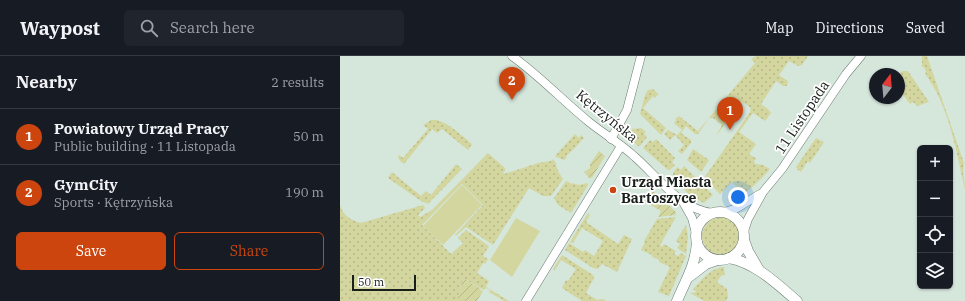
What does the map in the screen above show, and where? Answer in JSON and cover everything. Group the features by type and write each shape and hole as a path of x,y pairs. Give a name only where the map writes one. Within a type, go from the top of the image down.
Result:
{"street":[{"name":"Kętrzyńska","path":"512,56 528,67 585,119 634,156 682,201 692,218 697,238"},
{"path":"611,139 627,110 641,56"},
{"name":"11 Listopada","path":"744,235 748,219 763,192 782,169 846,74 861,56"},
{"path":"526,301 621,146"},
{"name":"11 Listopada","path":"725,212 737,208 763,192"},
{"name":"Kętrzyńska","path":"682,201 701,210 713,213"},
{"path":"677,301 689,277 696,254 697,238 702,220 713,213 725,212 732,214 738,219 748,251 759,270"},
{"path":"729,258 740,250 744,235"},
{"path":"697,238 700,248 705,254 717,260"},
{"path":"689,277 706,264 729,258 740,261 759,270 797,301"}],"green space":[{"path":"756,56 808,56 802,65 798,66 789,61 779,75 788,81 787,86 783,86 776,81 761,104 771,113 766,120 765,121 753,113 739,132 756,144 749,154 757,159 754,160 755,164 763,165 770,169 757,183 739,198 729,202 727,200 738,188 732,182 720,194 704,178 751,111 751,108 741,101 729,117 723,114 720,118 726,123 716,136 722,125 713,118 709,118 698,134 695,134 686,126 681,133 691,140 691,143 682,154 678,151 684,145 675,135 670,140 664,134 668,130 677,135 682,130 674,123 676,120 675,119 679,116 698,131 755,63 751,59"},
{"path":"922,56 927,56 964,163 963,170 965,190 947,118 938,95 925,73 924,67 922,67"},
{"path":"905,71 908,71 929,102 917,106 913,102 910,104 905,98"},
{"path":"653,89 658,94 655,98 653,96 643,108 666,128 661,135 640,114 645,95 648,90"},
{"path":"431,120 436,120 447,125 472,144 468,150 442,129 437,133 432,129 404,164 399,160 398,156 399,155 403,158 428,129 423,125"},
{"path":"641,128 646,132 644,134 647,137 640,146 638,146 631,140 630,133 632,129"},
{"path":"575,134 579,138 581,135 584,138 567,155 565,160 556,157 555,156"},
{"path":"816,138 824,142 810,163 808,161 801,172 796,167"},
{"path":"656,139 675,158 672,162 675,165 671,169 668,170 643,148 650,140 653,142"},
{"path":"693,149 709,160 701,172 687,160"},
{"path":"599,151 605,156 592,178 589,178 584,172 590,168 590,164"},
{"path":"488,153 505,168 505,171 503,172 504,174 538,163 551,161 553,159 563,179 551,196 543,196 529,188 493,245 466,227 456,236 455,235 483,205 462,184 422,225 451,254 463,243 458,238 466,230 489,246 483,256 488,259 485,264 483,263 477,273 489,281 486,287 509,301 504,301 489,292 490,290 486,288 484,290 463,278 457,301 340,301 340,205 343,212 348,217 361,223 423,205 425,208 418,215 420,217 432,210"},
{"path":"456,164 462,169 428,204 421,201 388,178 392,172 421,196 426,191 431,195"},
{"path":"684,166 713,195 704,203 689,195 673,176 673,173 677,167 681,170"},
{"path":"566,181 572,184 579,185 587,183 588,185 571,213 558,205 554,198"},
{"path":"462,185 482,205 443,245 423,226"},
{"path":"653,191 676,212 676,215 658,217 661,211 644,201"},
{"path":"588,213 590,215 586,222 618,244 624,235 632,239 617,272 602,264 598,269 593,268 565,250 569,243 583,252 585,250 594,256 603,241 582,228 573,243 570,242"},
{"path":"676,217 660,245 662,247 664,244 676,251 674,254 678,256 681,253 686,256 669,296 658,292 670,267 659,262 659,260 651,256 652,255 641,250 645,242 644,241 657,219"},
{"path":"717,217 725,217 732,220 737,225 740,236 737,247 732,252 725,255 717,255 710,252 705,247 702,240 702,232 705,225 710,220"},
{"path":"516,218 540,231 512,277 490,260"},
{"path":"686,225 688,237 686,254 677,248 680,244 676,241"},
{"path":"562,255 593,275 594,278 586,293 597,300 602,299 607,301 582,301 562,288 566,280 568,281 576,269 561,260 555,270 553,269"},
{"path":"724,267 725,275 721,276 717,282 727,289 728,297 726,301 704,301 690,293 697,292 693,289 710,272"},
{"path":"463,278 483,291 477,301 457,301"}],"place":[{"name":"GymCity","path":"512,100"},
{"name":"Powiatowy Urząd Pracy","path":"730,130"},
{"name":"Urząd Miasta Bartoszyce","path":"613,190"}]}
